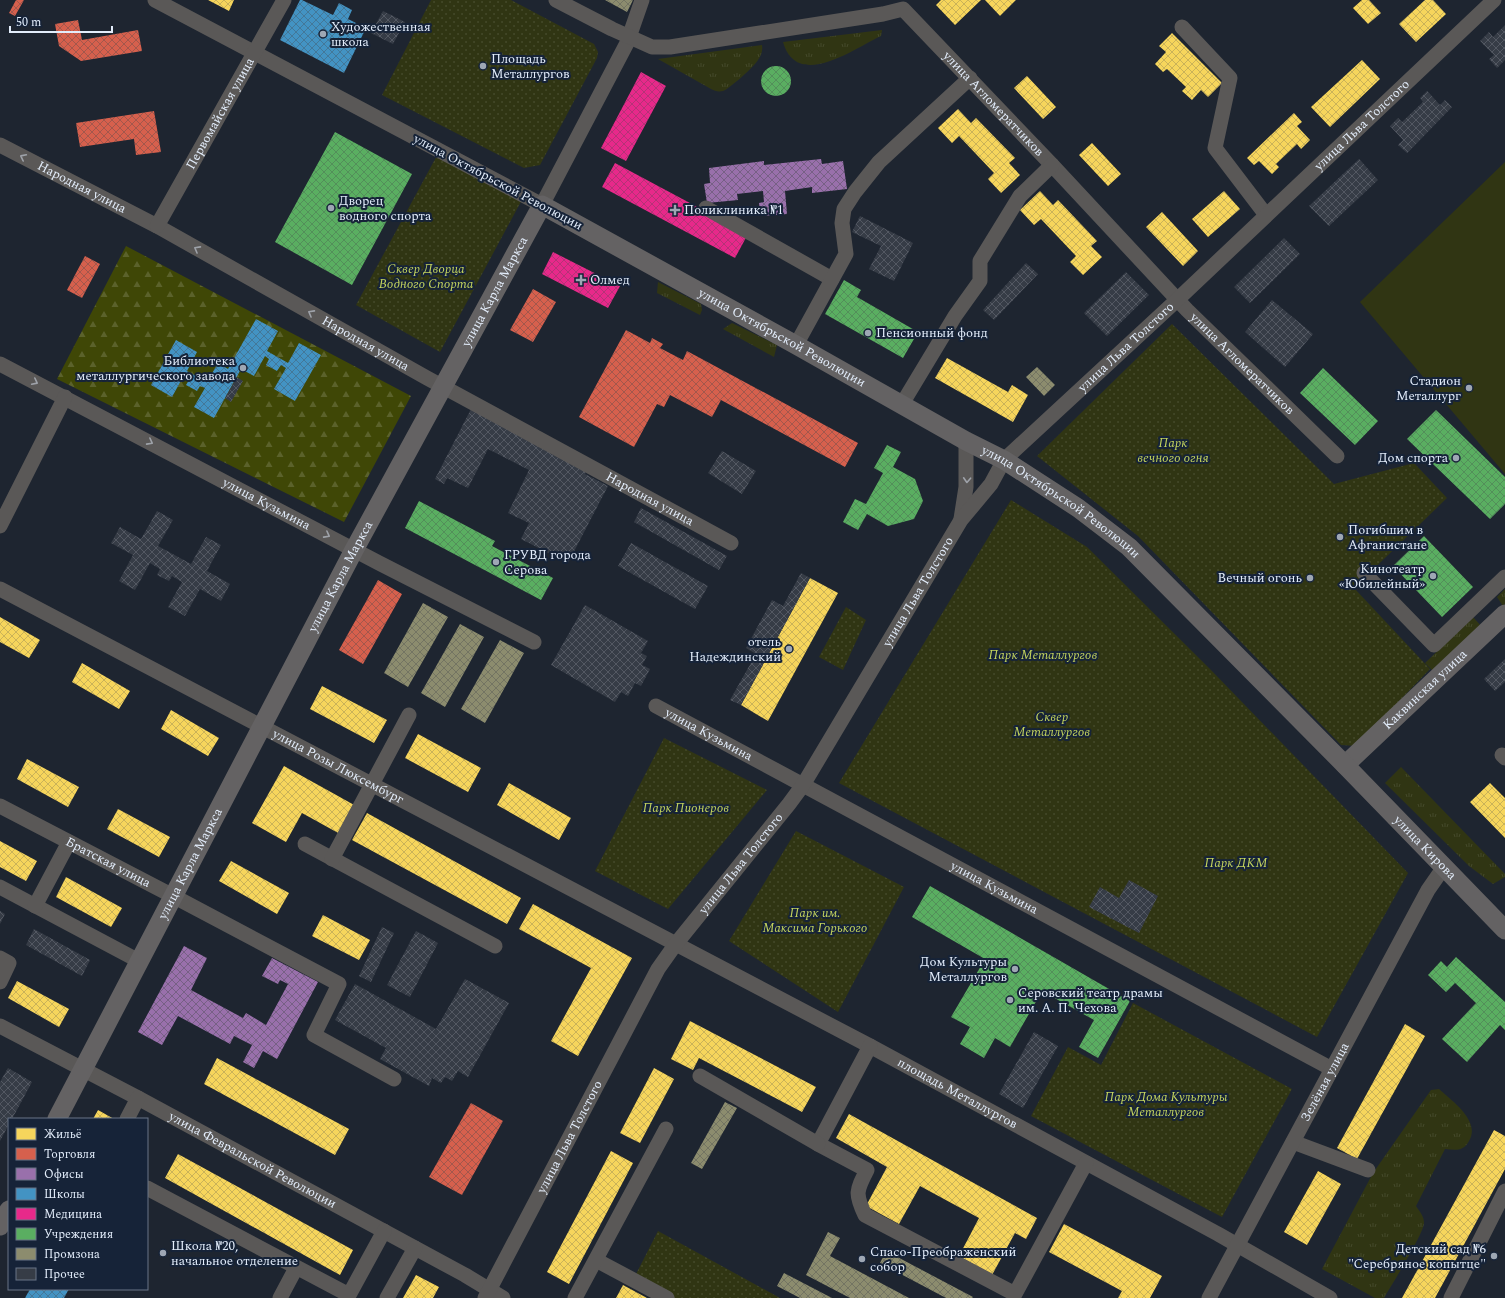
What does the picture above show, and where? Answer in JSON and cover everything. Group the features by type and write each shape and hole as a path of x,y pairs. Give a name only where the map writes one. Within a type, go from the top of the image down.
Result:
{"main road":[{"name":"улица Октябрьской Революции","path":"542,205 796,345 966,441 1004,460 1078,508 1129,547 1345,765"},
{"name":"улица Карла Маркса","path":"58,1118 354,550 542,205"},
{"name":"Каквинская улица","path":"1345,765 1505,614"},
{"name":"улица Кирова","path":"1345,765 1505,930"},
{"path":"0,1226 8,1212"}],"street":[{"name":"улица Октябрьской Революции","path":"155,0 542,205"},
{"name":"Первомайская улица","path":"157,226 208,120 254,52 284,0"},
{"name":"улица Агломератчиков","path":"556,0 652,47 670,47 883,14 903,5 1177,300 1337,456"},
{"name":"улица Карла Маркса","path":"542,205 630,37 642,0"},
{"name":"улица Льва Толстого","path":"487,1294 658,969 675,945 803,785 961,520 991,484 1004,460 1177,300 1494,0"},
{"path":"1182,27 1230,78 1215,148 1266,216"},
{"path":"796,345 846,254 842,223 844,209 855,192 879,162 970,78"},
{"name":"Народная улица","path":"0,145 157,226 443,386 731,543"},
{"path":"902,404 955,316 980,281 980,261 1020,196 1052,165"},
{"path":"706,208 832,279"},
{"name":"улица Кузьмина","path":"0,364 354,550 534,642"},
{"path":"0,526 65,397"},
{"path":"961,520 966,487 966,441"},
{"path":"1364,573 1434,646 1505,577"},
{"name":"улица Розы Люксембург","path":"0,589 675,945"},
{"name":"улица Кузьмина","path":"656,706 1332,1069"},
{"path":"332,858 409,715"},
{"name":"Братская улица","path":"0,806 339,984 314,1035 394,1079"},
{"path":"35,906 70,842"},
{"path":"304,844 495,946"},
{"name":"Зелёная улица","path":"1209,1298 1428,890 1444,868"},
{"path":"0,887 139,961"},
{"name":"площадь Металлургов","path":"675,945 714,963 870,1046 1218,1234 1330,1298"},
{"path":"0,958 10,963 0,982"},
{"name":"улица Февральской Революции","path":"0,1026 138,1098 465,1275 487,1294 503,1298"},
{"path":"818,1144 870,1046"},
{"path":"700,1076 818,1144 867,1170 858,1188 858,1200 865,1215 1015,1294 1086,1163"},
{"path":"128,1118 138,1098"},
{"path":"575,1298 666,1129"},
{"path":"1293,1142 1368,1170"},
{"path":"148,1189 349,1295 384,1231"},
{"path":"1451,1298 1505,1191"},
{"path":"387,1298 415,1248"},
{"path":"596,1260 667,1298"},
{"path":"280,1298 296,1268"}],"green space":[{"path":"431,0 511,0 594,44 598,52 597,58 540,165 524,168 382,95"},
{"path":"882,30 881,36 857,49 828,62 813,65 801,63 790,56 783,42"},
{"path":"762,45 762,53 756,63 723,91 711,89 658,59"},
{"name":"Сквер Дворца Водного Спорта","path":"440,150 524,196 440,352 356,305"},
{"name":"Стадион Металлург","path":"1505,162 1505,474 1360,302"},
{"path":"126,246 411,396 344,522 57,379"},
{"path":"658,282 701,304 702,310 700,315 657,293"},
{"path":"732,323 777,345 774,357 723,329"},
{"name":"Парк вечного огня","path":"1172,324 1334,484 1414,463 1447,498 1354,588 1430,669 1356,746 1341,745 1138,536 1037,456"},
{"name":"Сквер Металлургов","path":"1011,500 1087,547 1209,668 1408,873 1317,1037 839,783"},
{"path":"1505,589 1505,604 1503,606 1497,597"},
{"path":"846,607 866,620 843,670 819,657"},
{"path":"1473,617 1482,627 1434,672 1425,663"},
{"name":"Парк Пионеров","path":"664,738 767,790 668,909 595,871"},
{"path":"1401,767 1505,874 1505,877 1493,884 1469,866 1385,783"},
{"name":"Парк им. Максима Горького","path":"796,831 904,887 838,1012 729,941"},
{"name":"Парк Дома Культуры Металлургов","path":"1133,1003 1292,1089 1222,1217 1031,1116 1068,1047 1101,1065"},
{"path":"1439,1089 1463,1112 1471,1126 1472,1134 1467,1145 1461,1149 1445,1149 1416,1206 1422,1214 1424,1221 1423,1229 1407,1260 1384,1298 1375,1298 1322,1269 1373,1173 1431,1090"},
{"path":"658,1231 780,1298 672,1298 634,1278"}],"building: Жильё":[{"path":"208,0 234,0 229,11"},
{"path":"941,0 981,0 955,25 936,5"},
{"path":"985,0 1016,0 1000,16"},
{"path":"1362,0 1369,0 1381,13 1368,24 1353,8"},
{"path":"1425,0 1433,0 1446,14 1416,42 1399,24"},
{"path":"1172,33 1222,83 1208,97 1201,90 1192,100 1182,91 1186,87 1167,69 1163,72 1155,64 1166,52 1159,46"},
{"path":"1362,60 1380,79 1330,127 1311,107"},
{"path":"1027,76 1056,107 1043,119 1014,88"},
{"path":"958,109 971,123 976,118 1015,158 1009,163 1020,175 1001,193 988,179 994,173 959,136 952,143 938,128"},
{"path":"1294,113 1302,122 1297,126 1310,140 1301,149 1297,144 1276,164 1279,167 1272,174 1259,161 1254,165 1247,158"},
{"path":"1092,143 1121,174 1108,186 1079,155"},
{"path":"1040,191 1053,205 1058,200 1097,241 1091,246 1102,257 1083,275 1070,262 1076,256 1041,219 1034,225 1020,210"},
{"path":"1224,191 1240,209 1208,237 1192,219"},
{"path":"1162,212 1198,251 1183,266 1146,227"},
{"path":"947,358 1008,392 1012,385 1028,395 1013,422 935,378"},
{"name":"отель Надеждинский","path":"810,578 838,593 768,721 741,705"},
{"path":"0,617 40,640 29,658 0,642"},
{"path":"82,663 130,691 119,709 72,682"},
{"path":"322,686 387,720 374,743 310,709"},
{"path":"171,710 219,738 208,756 161,729"},
{"path":"418,734 481,768 468,792 405,758"},
{"path":"27,759 79,787 68,807 17,779"},
{"path":"284,766 356,806 340,834 302,813 286,842 252,823"},
{"path":"509,783 571,818 559,840 497,805"},
{"path":"1490,783 1505,798 1505,838 1470,802"},
{"path":"118,809 170,837 159,857 107,829"},
{"path":"367,813 521,898 507,924 352,840"},
{"path":"0,841 37,861 26,881 0,867"},
{"path":"231,861 289,893 277,914 219,881"},
{"path":"66,877 122,908 111,927 56,897"},
{"path":"533,904 632,958 578,1056 551,1041 591,968 519,929"},
{"path":"323,915 370,940 359,960 312,936"},
{"path":"17,981 69,1009 59,1027 8,998"},
{"path":"690,1021 816,1087 802,1112 699,1058 693,1070 671,1059"},
{"path":"1405,1024 1425,1036 1357,1159 1337,1148"},
{"path":"217,1058 349,1129 335,1155 204,1084"},
{"path":"654,1068 674,1079 640,1143 620,1133"},
{"path":"98,1110 112,1118 94,1118"},
{"path":"849,1114 1037,1218 1026,1239 1015,1233 992,1275 959,1256 979,1218 920,1186 899,1224 866,1206 887,1167 836,1138"},
{"path":"1494,1130 1505,1136 1505,1169 1435,1298 1402,1298"},
{"path":"611,1151 633,1163 569,1284 547,1272"},
{"path":"178,1154 353,1250 340,1275 165,1178"},
{"path":"1318,1171 1341,1184 1307,1245 1284,1232"},
{"path":"1064,1224 1162,1276 1150,1298 1118,1298 1122,1291 1049,1252"},
{"path":"416,1275 439,1287 433,1298 403,1298"},
{"path":"623,1285 647,1298 616,1298"}],"building: Торговля":[{"path":"16,0 24,0 15,16 9,13"},
{"path":"78,20 82,40 138,30 142,51 81,61 59,46 55,24"},
{"path":"154,111 161,152 136,155 134,139 80,147 76,123"},
{"path":"85,256 100,264 82,298 67,290"},
{"path":"533,289 556,302 533,342 510,330"},
{"path":"626,330 650,343 652,338 663,344 660,348 683,360 687,351 858,443 845,467 721,400 712,417 670,395 664,407 657,404 634,447 579,417"},
{"path":"378,580 402,594 363,664 339,650"},
{"path":"471,1103 503,1121 462,1195 429,1177"}],"building: Офисы":[{"path":"821,159 822,164 843,161 847,189 812,193 812,187 785,191 787,214 766,216 765,211 760,211 759,203 764,202 763,191 737,194 738,200 707,203 704,184 710,183 709,168 764,161 764,165"},
{"path":"184,946 207,958 191,990 243,1018 246,1013 266,1025 288,984 280,980 278,984 262,976 272,958 318,982 277,1059 263,1051 254,1068 243,1062 252,1045 234,1036 230,1044 178,1016 162,1045 138,1032"}],"building: Школы":[{"name":"Художественная школа","path":"300,0 333,15 339,3 352,10 348,19 366,28 344,73 280,40"},
{"name":"Библиотека металлургического завода","path":"256,319 278,331 267,351 288,363 299,343 321,355 295,401 274,389 286,368 281,365 277,371 266,365 269,359 265,356 254,376 241,369 214,418 194,407 205,388 200,386 197,391 186,385 189,380 183,377 172,397 151,385 176,340 197,352 187,371 207,382 218,363 228,369"},
{"path":"29,1290 68,1290 64,1298 25,1298"}],"building: Медицина":[{"path":"641,72 666,86 626,161 601,148"},
{"name":"Поликлиника №1","path":"615,163 748,234 735,258 602,187"},
{"name":"Олмед","path":"553,252 620,286 608,308 542,274"}],"building: Учреждения":[{"path":"776,66 782,67 790,75 790,87 782,95 776,96 770,95 762,87 761,81 762,75 770,67"},
{"path":"335,132 412,174 352,285 275,242"},
{"path":"844,280 861,290 857,297 918,332 903,358 825,314"},
{"path":"1323,368 1378,421 1355,445 1300,393"},
{"name":"Дом спорта","path":"1436,410 1505,477 1505,504 1490,519 1407,439"},
{"path":"887,445 901,452 893,467 915,479 923,501 914,519 888,526 867,514 858,530 843,522 855,499 866,504 883,473 874,468"},
{"name":"ГРУВД города Серова","path":"419,501 495,541 492,546 553,578 541,600 405,528"},
{"name":"Кинотеатр «Юбилейный»","path":"1424,536 1473,587 1442,617 1393,566"},
{"path":"930,886 1130,1001 1098,1058 1079,1047 1094,1020 1042,991 1010,1047 995,1038 984,1058 960,1044 970,1027 951,1017 985,959 912,917"},
{"path":"1456,957 1505,1002 1505,1030 1500,1025 1467,1062 1442,1039 1476,1003 1455,983 1446,992 1428,975 1441,961 1447,967"}],"building: Промзона":[{"path":"605,0 633,0 627,12"},
{"path":"1037,367 1055,385 1044,396 1026,377"},
{"path":"423,603 448,617 408,687 384,673"},
{"path":"460,624 484,637 445,707 421,693"},
{"path":"500,640 524,653 485,723 461,709"},
{"path":"725,1102 737,1108 702,1169 691,1163"},
{"path":"828,1232 840,1238 830,1256 909,1298 850,1298 806,1275"},
{"path":"886,1251 973,1297 946,1298 880,1263"},
{"path":"784,1273 832,1298 800,1298 777,1286"}],"building: Прочее":[{"path":"383,11 405,22 393,44 371,33"},
{"path":"1505,25 1505,60 1497,68 1489,59 1494,55 1480,41 1489,32 1493,37"},
{"path":"1427,91 1440,105 1445,100 1452,107 1407,153 1398,145 1403,140 1390,126 1398,118 1402,122 1423,102 1420,98"},
{"path":"1359,159 1378,180 1329,226 1309,206"},
{"path":"860,216 913,243 894,281 869,269 881,246 852,232"},
{"path":"1284,238 1300,254 1250,303 1234,287"},
{"path":"1026,263 1038,274 994,320 983,310"},
{"path":"1126,272 1149,295 1107,336 1084,313"},
{"path":"1272,300 1313,334 1285,367 1245,332"},
{"path":"237,377 243,381 231,402 225,398"},
{"path":"471,409 587,469 585,474 608,486 568,563 521,539 529,523 508,513 529,470 488,449 468,488 447,478 444,484 435,479"},
{"path":"722,451 756,471 742,494 708,473"},
{"path":"641,508 727,556 719,570 634,522"},
{"path":"157,511 173,520 158,546 191,564 206,537 221,545 207,571 230,584 221,601 200,589 185,616 168,607 182,582 172,576 169,581 157,575 160,569 150,563 135,590 119,581 133,555 111,543 120,527 141,539"},
{"path":"631,543 708,586 695,609 618,566"},
{"path":"801,573 810,578 741,705 730,700 756,654 746,648 772,600 783,606"},
{"path":"585,605 648,641 641,653 647,656 642,665 650,669 641,686 635,683 628,696 621,692 615,702 551,665"},
{"path":"1505,659 1505,682 1495,691 1484,679"},
{"path":"1129,880 1158,896 1139,933 1089,907 1100,887 1119,898"},
{"path":"0,911 5,914 0,924"},
{"path":"382,927 394,933 371,982 359,976"},
{"path":"34,929 90,960 82,976 26,945"},
{"path":"416,931 438,943 410,997 387,985"},
{"path":"465,979 509,1003 468,1077 458,1071 452,1081 445,1077 441,1083 432,1078 429,1086 380,1059 386,1048 335,1020 355,984 436,1029"},
{"path":"1034,1032 1058,1046 1023,1108 999,1094"},
{"path":"8,1068 32,1082 13,1118 8,1118 8,1126 0,1141 0,1082"}],"place":[{"name":"Художественная школа","path":"323,34"},
{"name":"Площадь Металлургов","path":"483,66"},
{"name":"Дворец водного спорта","path":"331,208"},
{"name":"Поликлиника №1","path":"675,210"},
{"name":"Олмед","path":"581,280"},
{"name":"Пенсионный фонд","path":"868,333"},
{"name":"Библиотека металлургического завода","path":"243,368"},
{"name":"Стадион Металлург","path":"1469,388"},
{"name":"Дом спорта","path":"1456,458"},
{"name":"Погибшим в Афганистане","path":"1340,537"},
{"name":"ГРУВД города Серова","path":"496,562"},
{"name":"Кинотеатр «Юбилейный»","path":"1433,576"},
{"name":"Вечный огонь","path":"1310,578"},
{"name":"отель Надеждинский","path":"789,649"},
{"name":"Дом Культуры Металлургов","path":"1015,969"},
{"name":"Серовский театр драмы им. А. П. Чехова","path":"1010,1000"},
{"name":"Школа №20, начальное отделение","path":"163,1253"},
{"name":"Детский сад №6 \"Серебряное копытце\"","path":"1494,1256"},
{"name":"Спасо-Преображенский собор","path":"862,1259"}],"park label":[{"name":"Парк Металлургов","path":"1043,655"},
{"name":"Парк ДКМ","path":"1236,863"}]}
